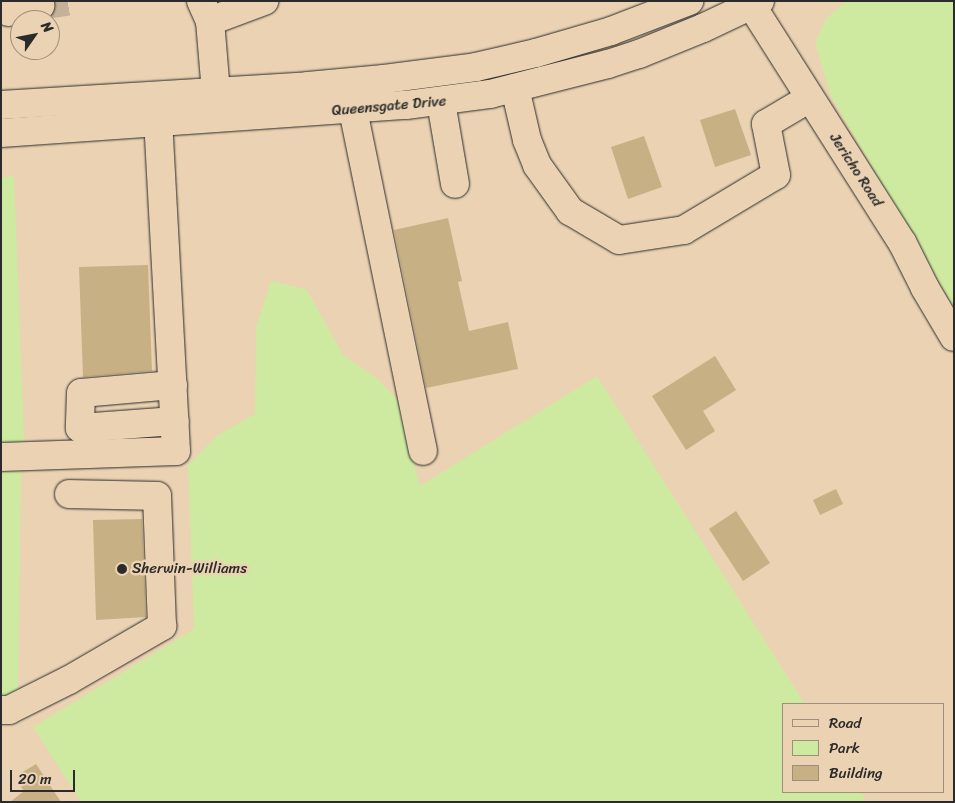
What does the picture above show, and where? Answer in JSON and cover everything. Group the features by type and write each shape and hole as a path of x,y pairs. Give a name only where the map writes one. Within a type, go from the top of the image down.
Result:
{"main road":[{"path":"216,92 205,11 264,1"},
{"name":"Queensgate Drive","path":"1,106 384,79 476,67 536,53 611,31 689,1"},
{"name":"Queensgate Drive","path":"1,133 354,110 441,102 515,88 638,54 754,3"},
{"name":"Jericho Road","path":"754,3 810,98 902,242 954,337"},
{"path":"8,15 40,6"},
{"path":"515,88 527,140 537,164 570,210 619,240 684,230 776,175 766,124 810,98"},
{"path":"441,102 455,184"},
{"path":"354,110 423,451"},
{"path":"1,457 176,451 158,122"},
{"path":"173,385 81,392 80,428 174,421"},
{"path":"1,710 9,710 69,680 162,626 156,496 69,494"}],"green space":[{"path":"846,1 954,1 954,308 830,94 815,43 826,19"},
{"path":"14,176 24,442 21,475 18,691 8,696 1,696 1,178"},
{"path":"271,281 307,290 343,355 379,380 397,400 420,486 597,376 804,703 782,703 782,793 862,793 867,802 81,802 33,727 194,629 188,465 218,435 255,414 256,327"}],"building":[{"path":"735,109 751,155 715,167 700,120"},
{"path":"644,136 662,187 628,199 611,147"},
{"path":"448,218 462,281 458,282 469,331 508,322 518,369 426,388 394,230"},
{"path":"148,265 152,371 83,377 79,267"},
{"path":"715,356 736,390 703,411 715,431 686,450 652,396"},
{"path":"836,489 843,504 820,515 813,500"},
{"path":"736,511 770,563 743,581 709,529"},
{"name":"Sherwin-Williams","path":"142,519 146,617 96,620 93,520"},
{"path":"36,764 61,802 10,802 24,791 21,787 28,783 21,773"}],"tunnel":[{"path":"40,6 71,1"}],"place":[{"name":"Sherwin-Williams","path":"122,569"}]}
